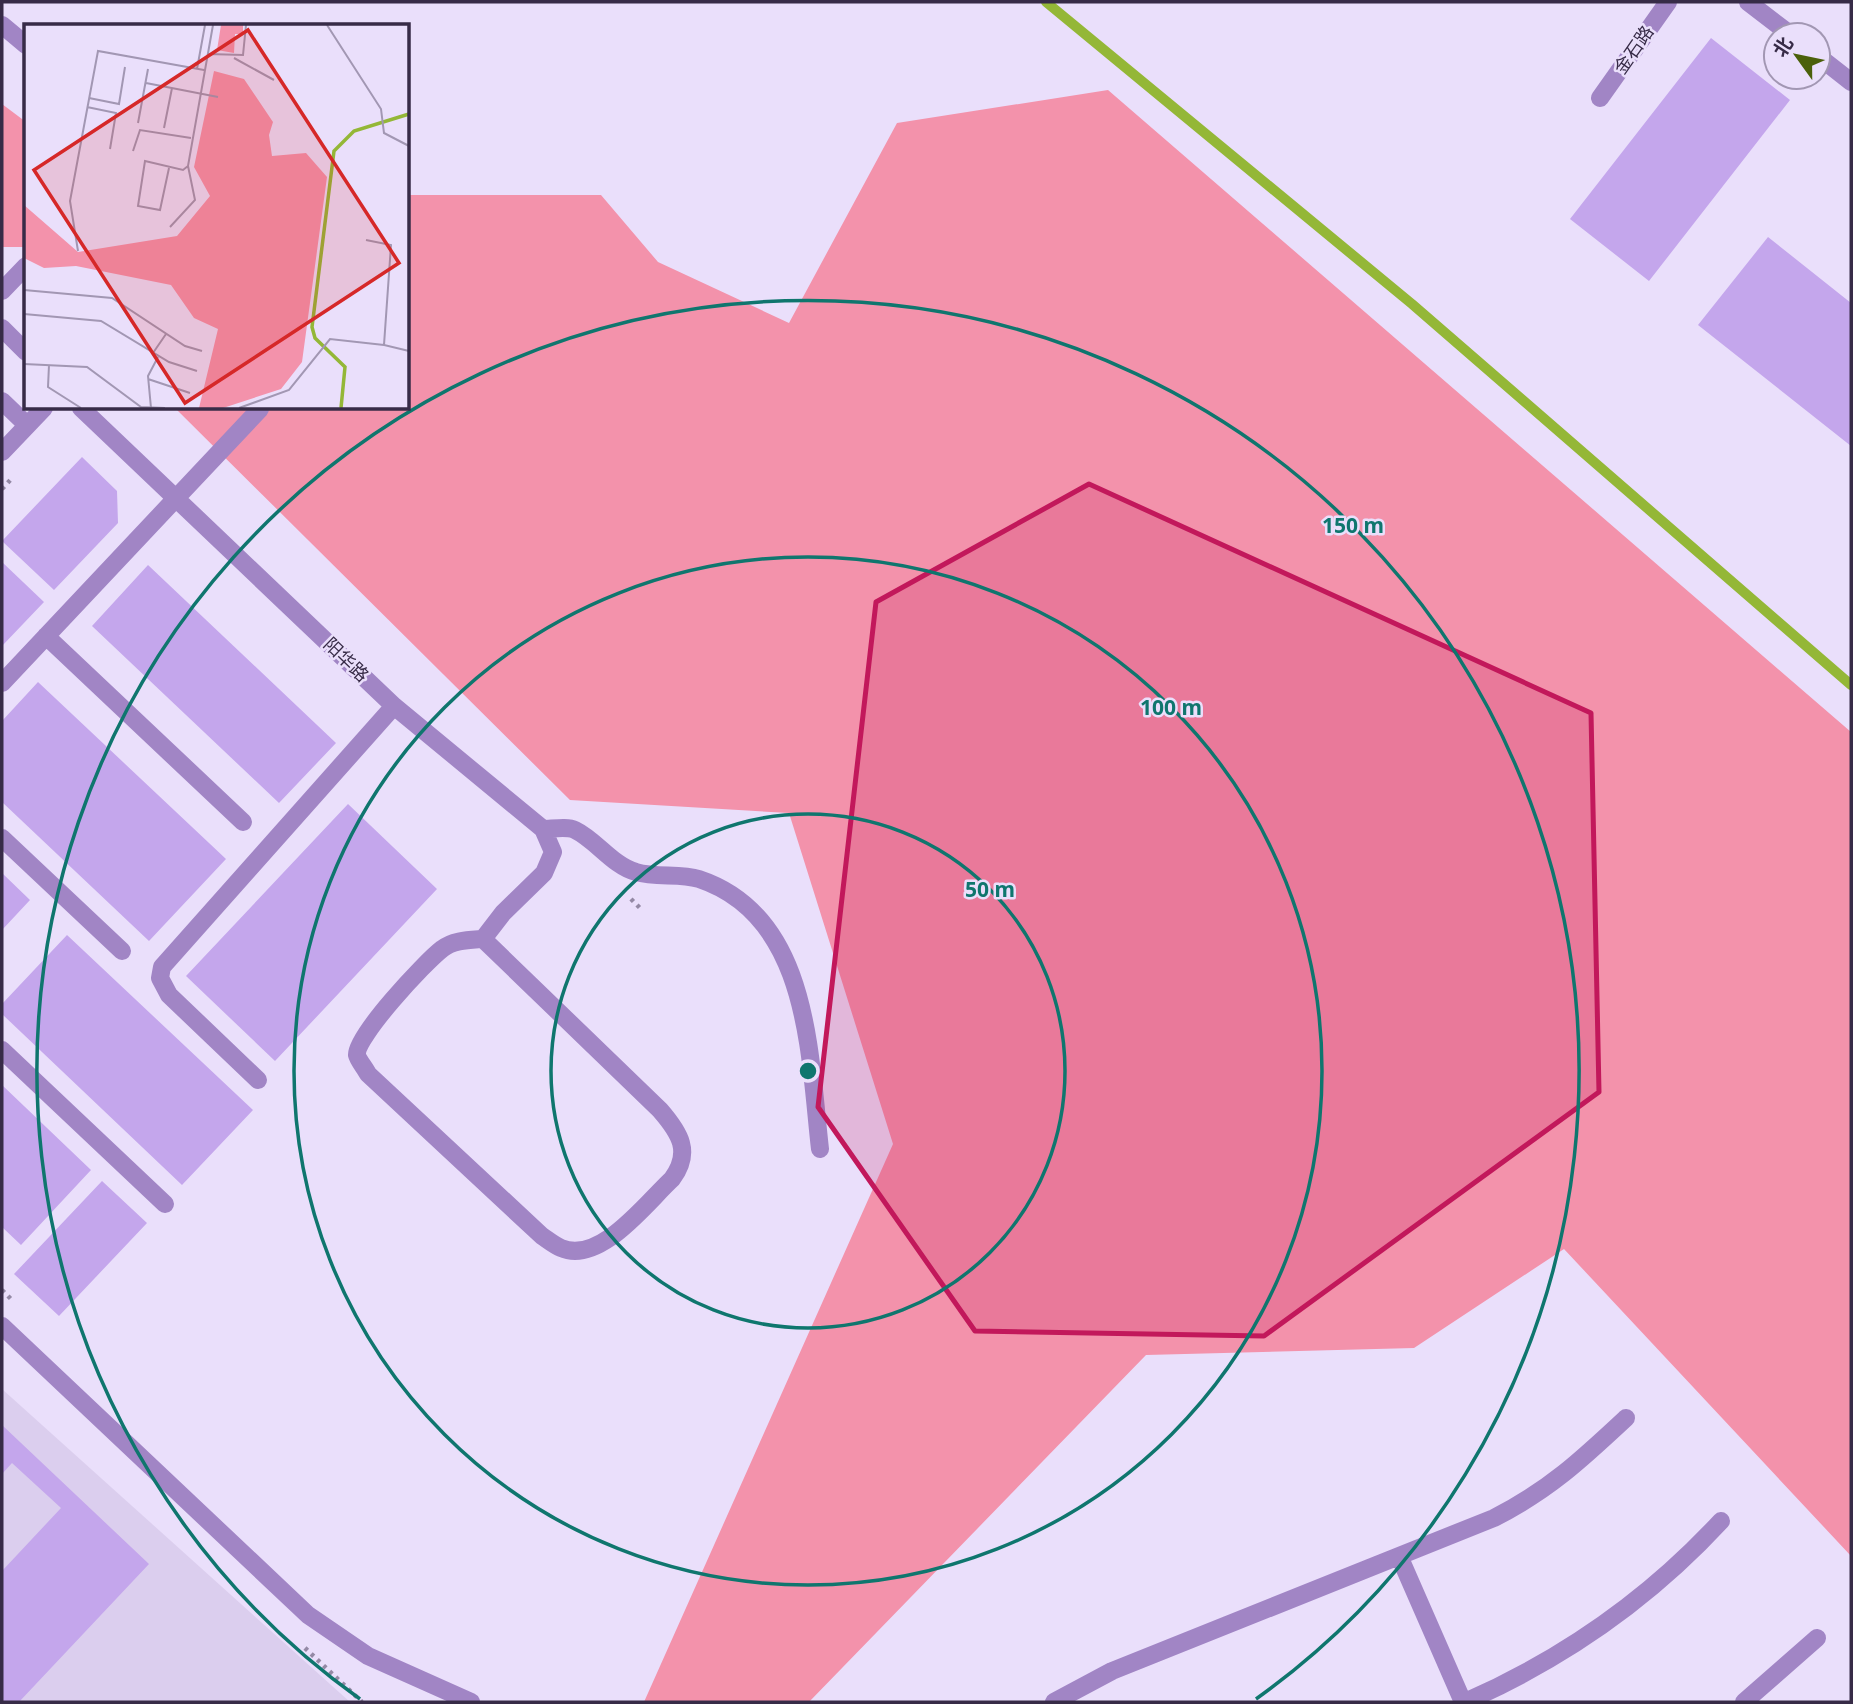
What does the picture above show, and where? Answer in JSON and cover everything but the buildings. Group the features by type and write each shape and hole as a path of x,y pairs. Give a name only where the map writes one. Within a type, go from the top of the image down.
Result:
{"street":[{"name":"金石路","path":"1600,97 1668,2"},
{"path":"1748,2 1773,21"},
{"path":"2,25 24,43"},
{"path":"1832,67 1851,82"},
{"path":"2,291 24,268"},
{"path":"2,328 24,350"},
{"path":"2,401 27,425"},
{"path":"2,452 42,410"},
{"name":"阳华路","path":"83,410 394,706 543,829"},
{"path":"2,683 259,410"},
{"path":"46,636 243,822"},
{"path":"258,1080 169,995 160,978 162,967 394,706"},
{"path":"483,939 660,1110 677,1129 684,1147 680,1167 672,1178 606,1242 584,1251 562,1249 542,1236 368,1074 357,1054 361,1038 368,1029 443,948 463,940 483,939 503,913 544,873 553,852 543,829 573,829 634,872 698,879 728,893 753,913 779,944 805,1016 820,1149"},
{"path":"2,838 122,951"},
{"path":"2,1051 164,1204"},
{"path":"2,1326 308,1615 368,1656 471,1702"},
{"path":"1054,1702 1112,1671 1400,1558 1534,1497 1565,1475 1626,1419"},
{"path":"1400,1558 1464,1702 1501,1695 1634,1604 1685,1561 1721,1521"},
{"path":"1744,1702 1817,1638"}],"highlighted area":[{"path":"1089,484 1591,713 1599,1092 1264,1336 975,1331 818,1107 876,602"}],"shaded area":[{"path":"1108,90 1851,732 1851,1556 1564,1249 1414,1348 1146,1355 809,1702 644,1702 893,1144 789,813 570,800 177,410 410,410 410,195 601,195 658,262 789,323 897,123"},
{"path":"2,104 24,120 24,247 2,247"},
{"path":"2,1389 350,1702 2,1702"}],"waterway":[{"path":"1046,2 1412,304 1851,685"}]}
